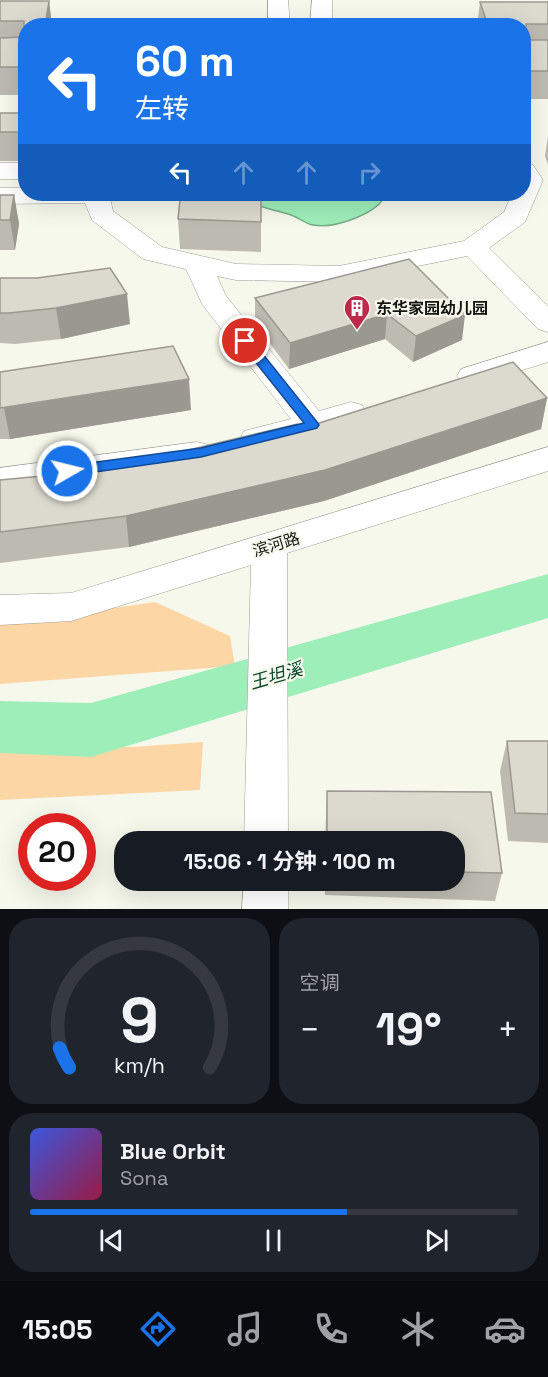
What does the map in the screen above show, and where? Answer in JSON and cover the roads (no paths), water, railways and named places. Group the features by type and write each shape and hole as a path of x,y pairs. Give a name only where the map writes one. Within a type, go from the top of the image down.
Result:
{"street":[{"path":"278,0 279,18"},
{"path":"321,18 322,0"},
{"path":"0,171 18,171"},
{"path":"0,196 18,196"},
{"path":"98,201 101,214 153,253 236,272 339,274 473,247 516,216 522,201"},
{"path":"473,247 548,323"},
{"path":"198,263 212,298 313,425"},
{"path":"449,383 548,352"},
{"path":"0,480 201,452 313,425 375,406"},
{"name":"滨河路","path":"0,610 71,607 269,564 548,459"},
{"path":"266,831 269,564"},
{"path":"265,909 266,891"}],"waterway":[{"name":"王坦溪","path":"0,727 91,730 548,596"}],"place":[{"name":"东华家园幼儿园","path":"357,331"}]}
